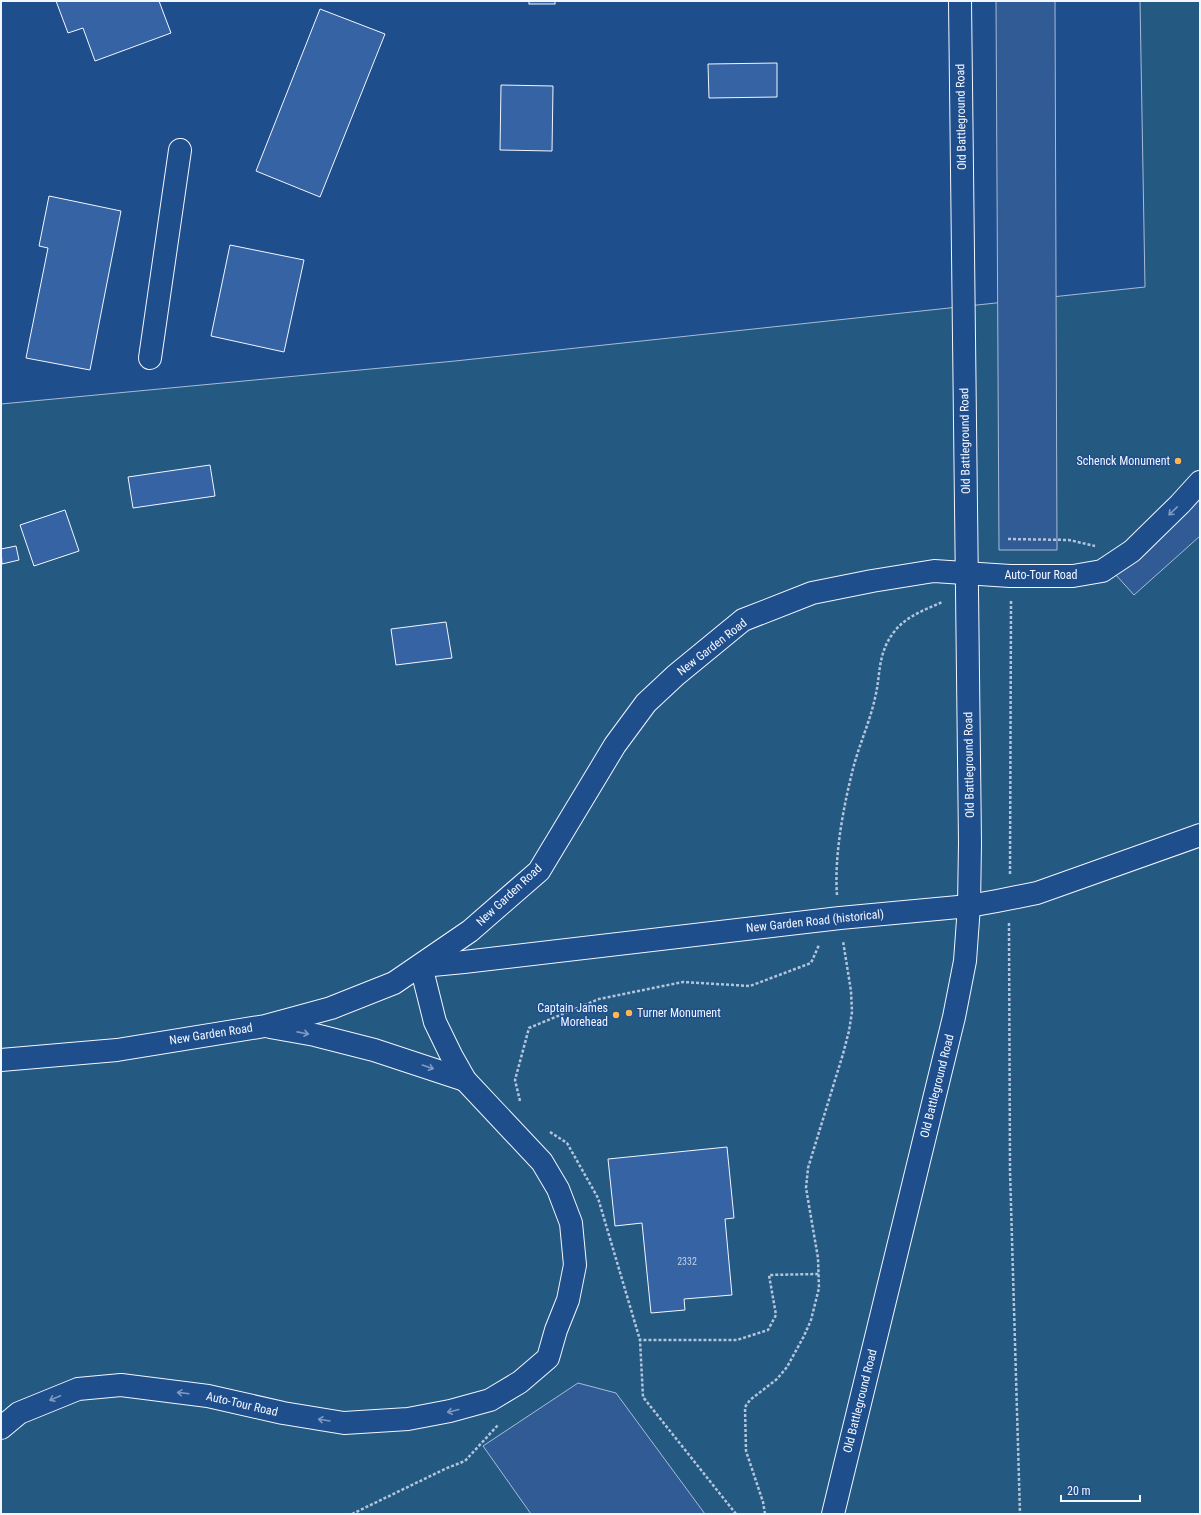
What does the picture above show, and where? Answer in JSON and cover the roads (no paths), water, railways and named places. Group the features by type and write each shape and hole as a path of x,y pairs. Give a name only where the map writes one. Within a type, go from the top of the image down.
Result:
{"street":[{"name":"Old Battleground Road","path":"833,1514 954,1017 965,961 969,906 970,843 960,1"},
{"path":"150,358 180,150"},
{"name":"Auto-Tour Road","path":"966,572 1010,576 1073,576 1102,571 1132,551 1200,482"},
{"name":"New Garden Road","path":"1,1060 117,1050 265,1026 331,1008 394,983 421,966 470,931 539,871 615,745 646,703 676,675 743,620 812,593 934,571 966,572"},
{"name":"New Garden Road (historical)","path":"421,966 835,918 969,906 1037,893 1200,835"},
{"path":"421,966 435,1022 465,1080"},
{"path":"265,1026 315,1035 374,1050 465,1080"},
{"name":"Auto-Tour Road","path":"1,1428 19,1413 78,1389 121,1385 208,1396 283,1413 344,1423 408,1419 450,1411 490,1400 520,1382 548,1358 556,1330 568,1300 575,1265 571,1223 558,1189 542,1162 465,1080"}],"place":[{"name":"Schenck Monument","path":"1178,461"},
{"name":"Turner Monument","path":"629,1013"},
{"name":"Captain James Morehead","path":"616,1015"}]}
